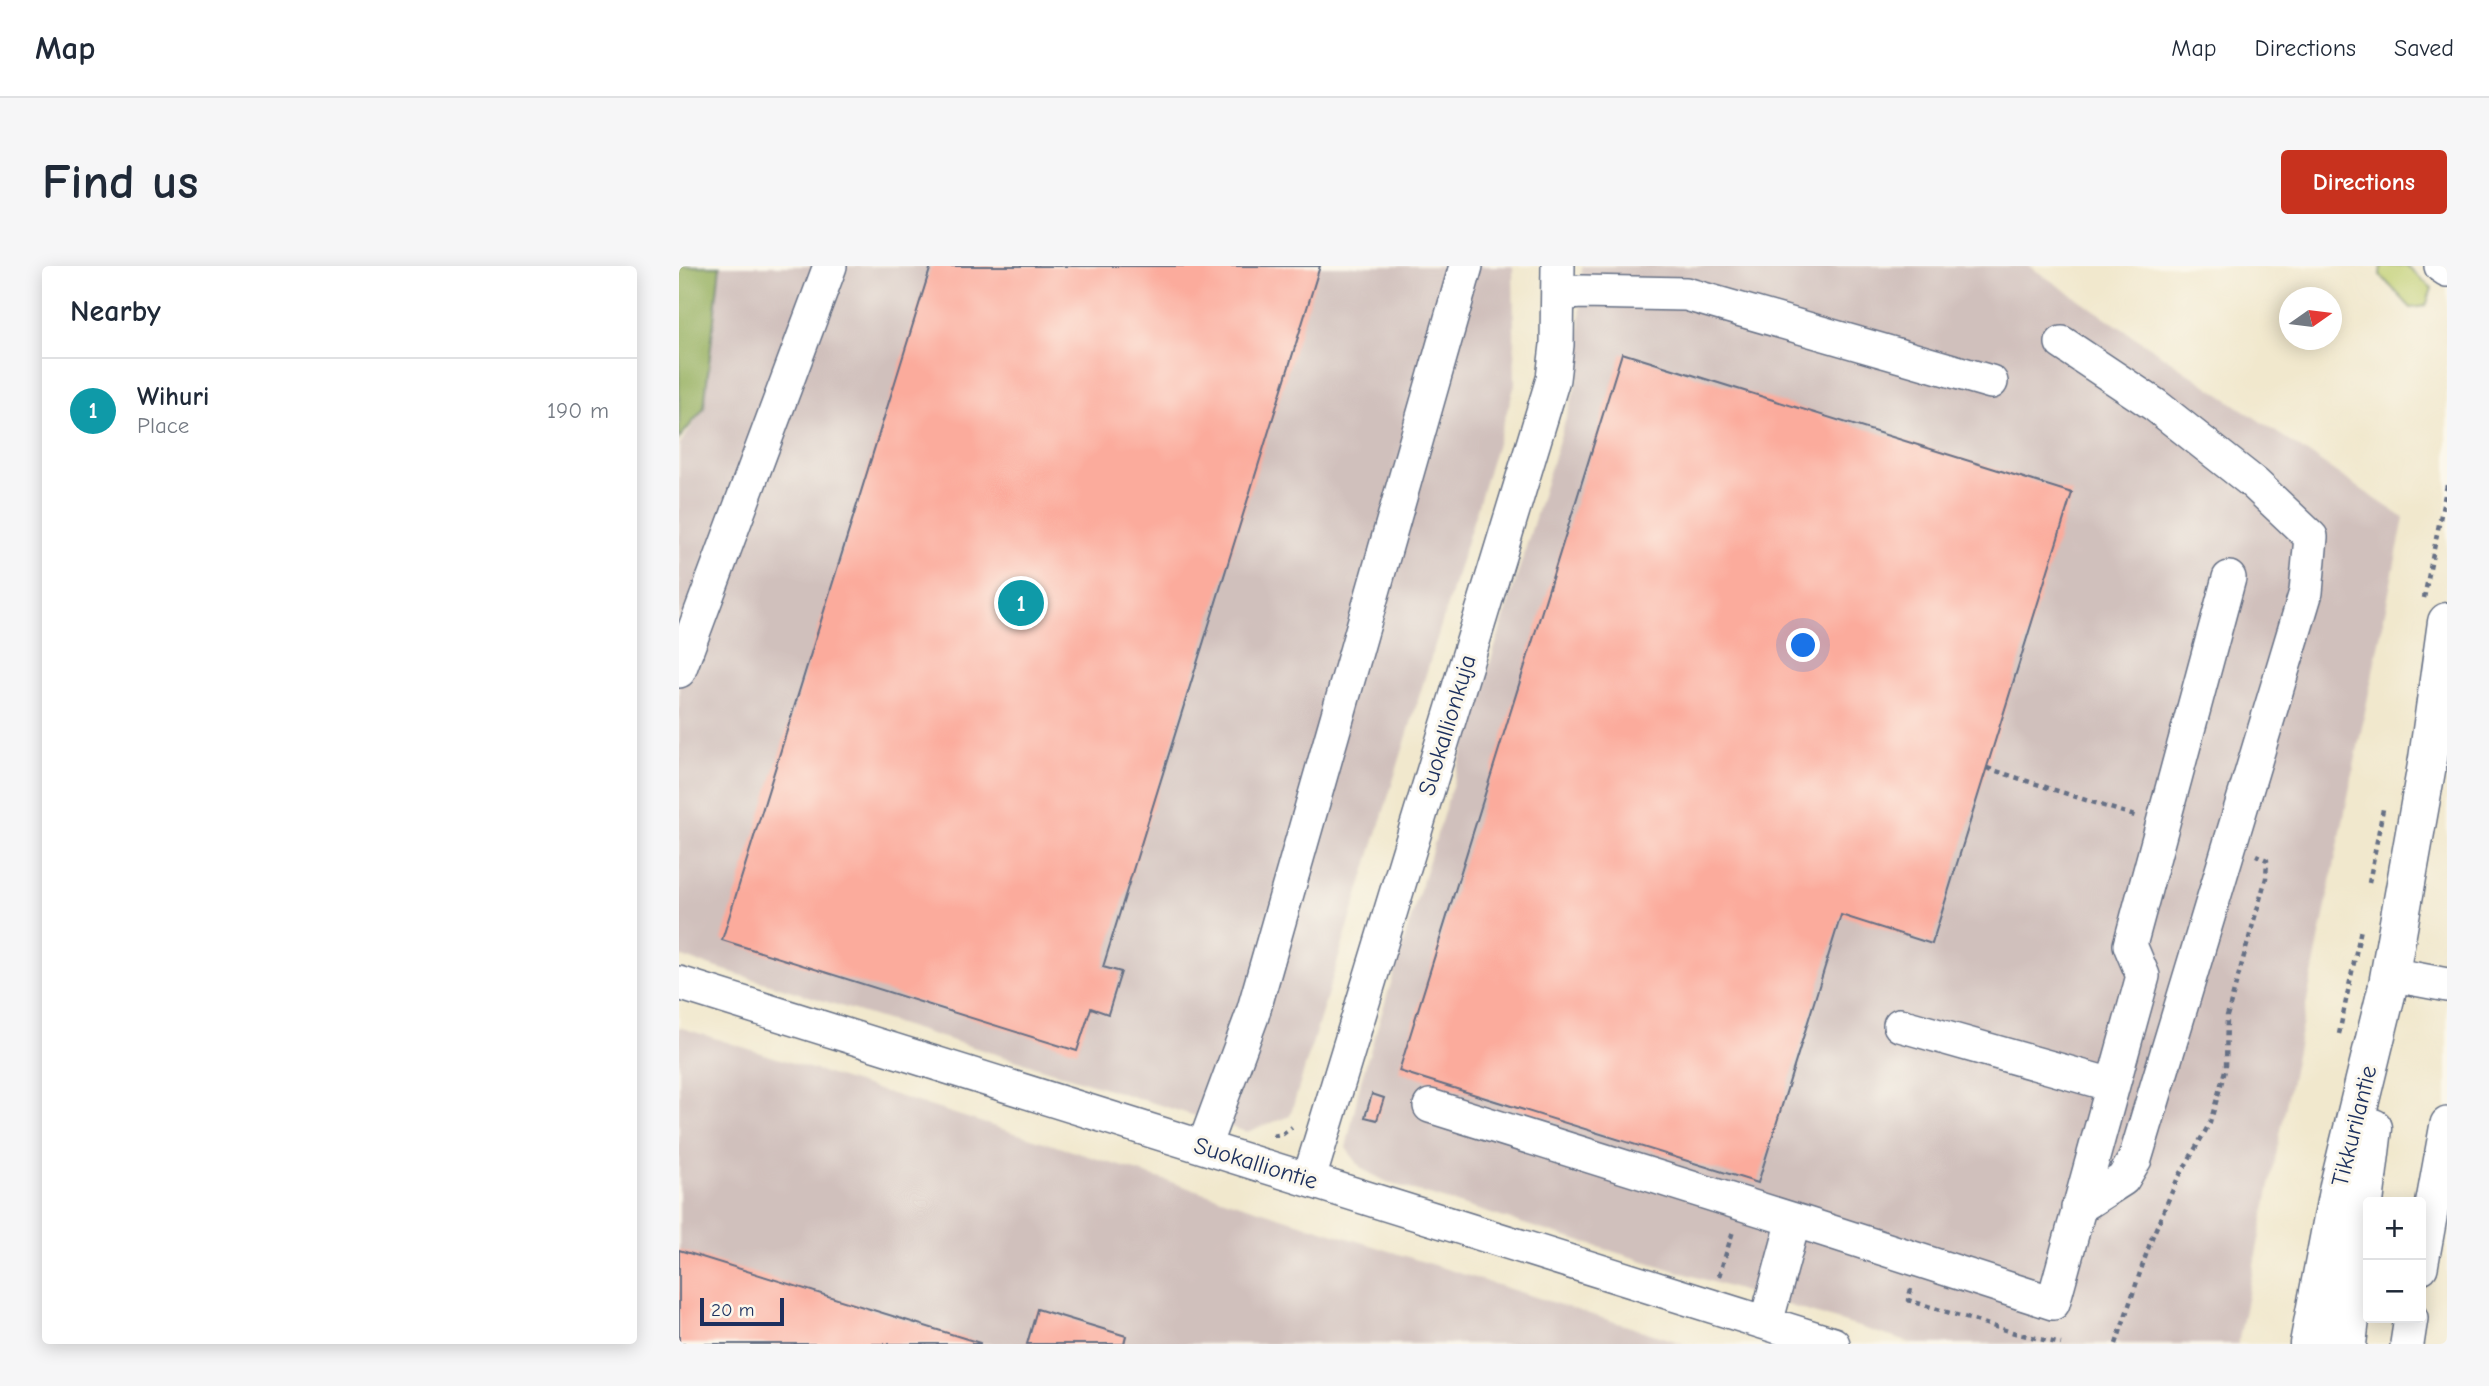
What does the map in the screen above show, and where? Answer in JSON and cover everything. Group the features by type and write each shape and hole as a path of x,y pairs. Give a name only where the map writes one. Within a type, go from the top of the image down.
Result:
{"main road":[{"name":"Tikkurilantie","path":"2428,759 2435,615"},
{"name":"Tikkurilantie","path":"2309,1344 2339,1186 2388,982 2428,759 2447,696"},
{"name":"Tikkurilantie","path":"2347,1344 2367,1191 2388,982"}],"street":[{"path":"679,671 830,266"},
{"path":"1204,1146 1252,1016 1466,266"},
{"path":"2441,266 2447,270"},
{"path":"1558,280 1581,292 1686,294 1991,382"},
{"name":"Suokallionkuja","path":"1309,1179 1553,379 1557,345 1558,280"},
{"path":"2062,343 2166,414 2255,484 2311,537 2306,592 2134,1159 2123,1179 2078,1208"},
{"path":"1430,1106 2053,1303 2143,976 2130,945 2229,578"},
{"path":"2388,982 2447,985"},
{"name":"Suokalliontie","path":"679,983 1833,1344"},
{"path":"1900,1025 2112,1085"},
{"path":"2422,1260 2447,1124"},
{"path":"1766,1323 1794,1220"},
{"path":"2407,1344 2410,1323"}],"path":[{"path":"2435,615 2447,485"},
{"path":"2369,884 2383,805"},
{"path":"2337,1046 2362,924"},
{"path":"1706,1273 1719,1277 1742,1204"}],"shaded area":[{"path":"720,266 1513,266 1515,385 1290,1116 1247,1132 679,956 679,445 704,408"},
{"path":"1582,266 2029,266 2404,518 2238,1344 1914,1344 1387,1182 1362,1169 1346,1148 1361,1080 1578,379"},
{"path":"679,1027 1335,1234 1685,1344 679,1344"}],"green space":[{"path":"679,266 720,266 704,408 679,439"},
{"path":"2381,266 2406,266 2432,288 2426,306 2411,308 2380,275"}],"building":[{"path":"931,266 1320,266 1103,967 1121,972 1108,1014 1091,1008 1077,1051 722,940"},
{"path":"1622,353 2072,493 1932,944 1841,915 1758,1183 1399,1071"},
{"path":"1372,1094 1384,1098 1377,1120 1365,1117"},
{"path":"679,1250 980,1343 980,1344 679,1344"},
{"path":"1037,1309 1126,1336 1124,1344 1027,1344"}],"place":[{"name":"Wihuri","path":"1021,603"}]}
